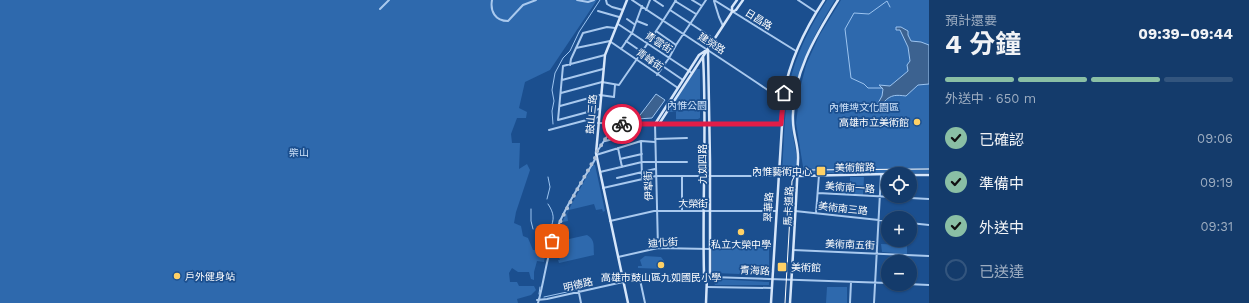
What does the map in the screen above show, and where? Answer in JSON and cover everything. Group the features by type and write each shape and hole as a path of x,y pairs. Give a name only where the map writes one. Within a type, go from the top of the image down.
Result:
{"street":[{"path":"380,9 389,0"},
{"path":"492,0 491,8 494,14 502,21 508,21 523,5 536,0"},
{"path":"577,0 588,2 594,0"},
{"path":"606,0 607,4 612,7 623,10"},
{"name":"鼓山三路","path":"627,0 605,55 600,95 596,154 628,303"},
{"name":"建榮路","path":"632,0 778,97 783,98"},
{"path":"646,10 650,0"},
{"path":"654,0 663,6"},
{"path":"561,93 602,82 619,85 648,44 675,0 696,15"},
{"path":"692,0 702,6"},
{"path":"657,74 706,0"},
{"path":"714,0 718,17 723,26"},
{"name":"日昌路","path":"714,0 796,51"},
{"name":"九如四路","path":"732,12 732,7 737,0"},
{"name":"九如四路","path":"654,124 696,68 732,12 736,10 743,0"},
{"path":"798,0 802,1 816,12"},
{"name":"翠華路","path":"771,303 783,98 788,73 796,51 816,12 824,0"},
{"name":"馬卡道路","path":"790,303 799,155 792,119 797,83 817,34 838,0"},
{"path":"621,49 632,33 642,6"},
{"path":"670,10 714,39"},
{"path":"598,11 619,17"},
{"path":"627,19 635,24"},
{"path":"637,21 647,25"},
{"name":"青雲街","path":"617,23 692,73"},
{"path":"570,65 576,48 585,32 607,27 615,28"},
{"path":"656,31 676,45"},
{"path":"576,48 610,41"},
{"name":"青峰街","path":"610,41 679,89"},
{"path":"626,41 683,80"},
{"name":"九如四路","path":"659,124 683,80 699,55 708,50"},
{"name":"九如四路","path":"706,303 707,277 710,274 708,50"},
{"path":"599,109 558,120 563,66 605,55"},
{"name":"九如四路","path":"703,56 705,176 703,249 704,274 707,277"},
{"path":"696,68 704,68"},
{"path":"562,80 603,69"},
{"path":"560,106 600,95 614,97 615,85"},
{"path":"549,130 598,117"},
{"path":"598,123 781,124"},
{"path":"538,301 550,250 559,224 596,154 610,132 618,124"},
{"name":"伊犁街","path":"654,124 658,248"},
{"path":"605,141 635,134"},
{"path":"596,154 641,141 687,138"},
{"path":"641,141 642,179"},
{"path":"618,148 622,167"},
{"path":"620,159 642,154"},
{"path":"600,172 642,162 687,162"},
{"path":"617,178 655,168"},
{"path":"816,213 819,175"},
{"name":"美術館路","path":"798,176 881,175"},
{"path":"917,175 929,175"},
{"path":"603,188 656,176 798,176"},
{"path":"682,176 682,212"},
{"path":"874,303 881,186"},
{"name":"美術南一路","path":"818,193 929,199"},
{"name":"大榮街","path":"610,221 657,211 776,212"},
{"name":"美術南三路","path":"795,211 879,220"},
{"path":"917,224 929,225"},
{"name":"迪化街","path":"618,257 658,248 709,249"},
{"name":"美術南五街","path":"793,250 929,256"},
{"name":"青海路","path":"622,274 881,283"},
{"path":"639,274 645,303"},
{"path":"574,282 579,292 581,303"},
{"name":"明德路","path":"538,301 623,282"},
{"path":"850,303 851,282"},
{"path":"917,284 929,285"},
{"path":"707,287 772,288"}],"green space":[{"name":"柴山","path":"0,0 597,0 550,70 525,82 519,108 527,112 526,118 517,118 511,134 512,143 520,143 519,169 527,164 530,170 516,212 514,223 521,226 523,236 528,238 533,250 546,251 544,262 537,261 534,272 534,280 531,279 529,272 518,272 512,268 509,273 510,282 517,282 519,286 534,286 536,290 531,295 517,299 518,303 0,303"},
{"path":"827,0 835,0 805,57 793,104 792,132 797,169 793,172 782,172 784,129 789,86 799,52"},
{"name":"內惟埤文化園區","path":"841,0 929,0 929,173 917,173 917,167 881,167 881,173 804,173 796,123 801,85 806,65 819,36"},
{"name":"內惟公園","path":"696,69 700,69 700,118 676,119 676,112 667,112"},
{"path":"593,165 595,165 605,211 603,212 602,209 596,210 594,204 569,210 567,214 568,221 562,222"},
{"path":"850,177 864,177 863,195 842,194 842,186 850,186"},
{"path":"587,235 593,241 594,255 559,263 558,260 560,260 556,251 560,241"},
{"path":"881,247 907,247 907,254 882,252"},
{"path":"712,248 769,248 769,272 767,275 712,272"},
{"path":"645,256 661,257 664,261 664,269 638,268 638,266 642,266 640,260"},
{"path":"715,279 769,282 769,285 715,285 713,281"},
{"path":"827,287 847,287 847,303 826,303"}],"shaded area":[{"path":"896,27 901,27 908,31 911,41 929,45 929,84 918,85 906,96 892,96 883,103 879,110 877,105 882,96 883,89 879,85 890,86 908,71 907,65 910,61 908,47 900,30 896,30"},
{"path":"656,94 665,100 652,118 637,119"}],"waterway":[{"path":"553,124 552,111 554,101 552,90 555,73 563,58 570,51 579,32 600,0"},
{"path":"882,88 868,88 864,84 851,78 845,29 854,13 869,14 887,1 890,7"},
{"path":"547,199 550,187 548,177"},
{"path":"548,204 552,210 553,216 553,222 550,229"},
{"path":"531,209 533,229"},
{"path":"539,294 540,287"},
{"path":"544,297 576,290"}],"tram line":[{"path":"785,303 792,181 795,175 805,170 929,169"}],"way so far":[{"path":"552,241 559,224 596,156 596,153 610,132 618,124 622,124"}],"place":[{"name":"高雄市立美術館","path":"917,122"},
{"name":"內惟藝術中心","path":"821,171"},
{"name":"私立大榮中學","path":"741,232"},
{"name":"高雄市鼓山區九如國民小學","path":"661,265"},
{"name":"美術館","path":"782,267"},
{"name":"戶外健身站","path":"177,276"}],"route":[{"path":"622,124 781,124 784,93"}]}
